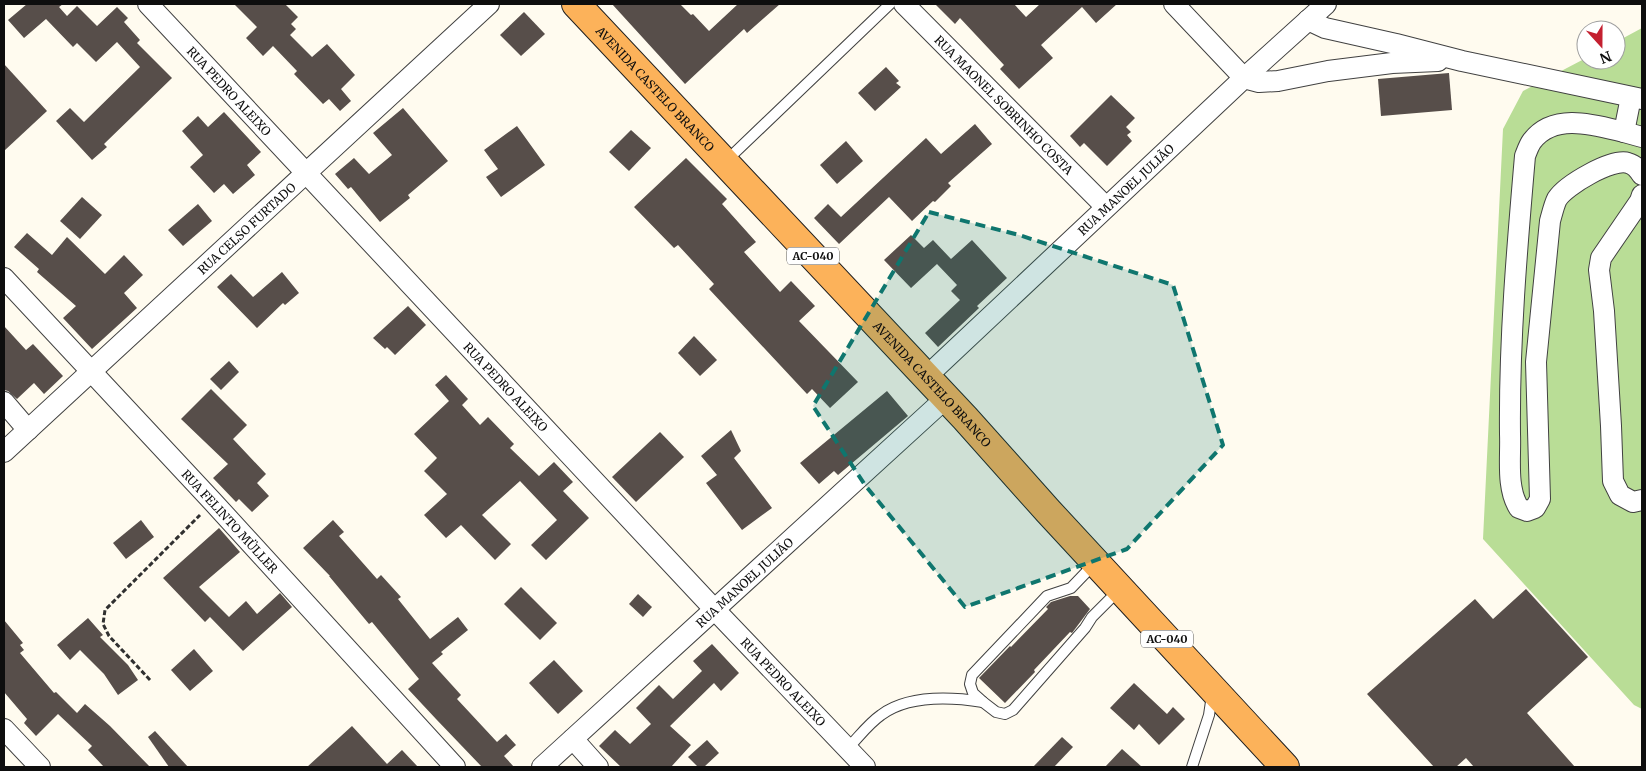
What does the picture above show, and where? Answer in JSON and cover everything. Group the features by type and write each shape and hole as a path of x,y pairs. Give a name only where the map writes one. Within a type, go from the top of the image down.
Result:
{"highway":[{"name":"AVENIDA CASTELO BRANCO","path":"576,4 946,398 1285,767"}],"street":[{"name":"RUA PEDRO ALEIXO","path":"148,4 864,767"},
{"name":"RUA CELSO FURTADO","path":"4,452 489,4"},
{"name":"RUA MAONEL SOBRINHO COSTA","path":"904,4 1106,207"},
{"path":"1174,4 1244,78 1259,82 1278,82 1328,70 1392,63 1462,61"},
{"name":"RUA MANOEL JULIÃO","path":"926,377 1244,78 1326,4"},
{"path":"1308,20 1325,28 1462,61 1637,98 1633,135 1582,122 1562,123 1544,130 1532,141 1525,156 1515,274 1510,397 1513,500 1519,508 1527,511 1535,508 1540,499 1536,362 1550,221 1557,198 1575,183 1614,162 1627,162 1636,166 1642,175"},
{"path":"1642,195 1640,201 1601,258 1599,270 1604,311 1612,426 1612,480 1620,495 1632,502 1642,500"},
{"name":"RUA FELINTO MÜLLER","path":"4,278 213,502 455,767"},
{"name":"RUA MANOEL JULIÃO","path":"542,767 946,398"},
{"path":"4,402 28,430"},
{"path":"4,729 40,767"},
{"path":"573,740 598,767"}],"lane":[{"path":"725,162 890,4"},
{"path":"1095,562 1071,588 1047,596 972,675 970,684 973,693 996,712 1005,714 1013,710 1085,628 1092,617 1120,589"},
{"path":"1192,767 1207,724 1213,689"},
{"path":"847,749 880,716 896,707 941,698 983,702"}],"path":[{"path":"150,680 109,636 103,624 105,610 213,502"}],"highlighted area":[{"path":"929,212 1019,235 1173,285 1223,445 1127,549 965,607 865,485 813,406"}],"green space":[{"path":"1642,28 1642,709 1634,705 1483,539 1503,129 1523,91 1576,63 1576,70 1626,70 1626,37"}],"building":[{"path":"27,4 63,4 59,7 67,16 77,6 97,26 117,7 128,18 124,22 140,40 137,43 172,78 104,144 107,147 92,160 56,121 70,108 84,122 140,67 117,42 96,62 77,43 73,47 46,19 24,38 8,20"},
{"path":"234,4 285,4 298,17 291,24 296,29 290,35 312,57 327,44 355,75 341,89 351,101 340,111 329,99 323,104 294,74 297,71 273,46 263,56 246,38 257,27"},
{"path":"612,4 680,4 691,15 693,14 709,31 738,4 780,4 747,33 744,29 685,84"},
{"path":"935,4 1014,4 1026,17 1040,4 1117,4 1096,23 1082,7 1041,45 1053,58 1019,89 1000,69 1004,65 960,18 955,24"},
{"path":"524,12 545,34 521,56 500,35"},
{"path":"4,64 47,111 4,151"},
{"path":"886,67 899,81 896,83 901,87 875,111 858,93"},
{"path":"1449,73 1452,110 1381,116 1378,79"},
{"path":"1111,95 1135,118 1126,127 1131,132 1127,135 1132,141 1107,166 1084,143 1080,147 1070,136"},
{"path":"403,108 448,161 408,195 410,198 380,222 351,187 348,189 335,174 354,158 369,174 392,155 373,133"},
{"path":"224,112 261,152 247,165 255,175 233,194 224,184 214,193 190,167 203,155 182,131 198,116 208,127"},
{"path":"975,124 992,144 948,183 951,186 912,221 889,197 839,244 814,218 828,204 841,217 926,138 941,154"},
{"path":"517,126 545,165 501,197 486,177 498,169 484,150"},
{"path":"631,130 651,148 629,171 609,152"},
{"path":"846,141 863,161 837,184 820,165"},
{"path":"686,158 727,199 722,204 756,242 744,252 780,292 791,281 815,306 799,321 858,382 830,408 812,389 807,394 709,289 714,284 678,245 674,248 634,207"},
{"path":"82,197 102,215 80,239 60,221"},
{"path":"198,204 212,221 183,246 168,230"},
{"path":"27,233 52,255 67,237 105,274 124,255 143,275 124,293 137,308 92,349 63,318 76,306 37,272 39,269 14,247"},
{"path":"911,235 924,248 933,240 951,259 972,240 1007,278 938,347 925,333 960,300 951,291 957,285 937,264 911,288 884,260"},
{"path":"282,272 299,293 285,305 283,303 257,328 217,287 231,274 253,297"},
{"path":"408,306 426,325 395,355 373,338"},
{"path":"4,326 26,350 33,344 63,376 44,394 34,383 17,399 4,390"},
{"path":"694,336 717,360 700,376 678,353"},
{"path":"229,361 239,372 221,390 210,379"},
{"path":"446,375 468,399 462,405 480,425 488,417 514,444 510,448 539,476 554,462 573,482 563,491 589,518 546,560 531,545 557,520 520,481 482,515 511,544 495,560 461,525 446,538 424,515 447,494 424,471 437,458 414,434 449,401 435,385"},
{"path":"211,389 247,425 233,439 266,474 257,483 269,496 252,512 239,499 236,502 213,478 228,464 181,419"},
{"path":"887,391 908,416 838,475 834,471 819,484 800,463"},
{"path":"731,430 741,451 734,458 772,508 742,530 706,483 717,475 701,456"},
{"path":"660,432 684,457 636,502 612,477"},
{"path":"141,520 154,537 126,559 113,543"},
{"path":"333,520 344,532 339,536 377,579 381,575 401,597 398,599 430,639 458,617 468,630 441,652 443,654 432,663 461,695 457,699 497,742 506,734 516,745 504,756 514,767 482,767 408,689 419,679 372,622 369,624 330,576 303,548"},
{"path":"219,528 240,552 199,587 229,617 246,601 257,614 280,593 292,607 243,651 210,617 205,622 163,578"},
{"path":"521,587 557,623 540,640 504,604"},
{"path":"1526,589 1588,657 1527,713 1575,767 1474,767 1466,758 1456,767 1434,767 1367,694 1475,599 1493,619"},
{"path":"638,594 652,607 643,617 629,604"},
{"path":"1070,596 1078,596 1090,609 1072,633 1070,632 1005,703 979,678 1048,609 1046,607 1051,602"},
{"path":"88,618 103,635 100,637 128,665 138,680 118,695 104,674 80,650 70,660 57,645"},
{"path":"4,620 23,643 20,645 24,650 20,653 54,693 56,692 77,713 85,704 110,726 150,767 104,767 88,750 92,746 58,714 36,736 24,723 27,719 4,692"},
{"path":"712,644 739,673 721,691 714,683 670,726 691,745 671,767 621,767 599,746 615,730 630,744 651,724 636,708 659,685 673,699 702,671 693,661"},
{"path":"194,649 213,671 190,691 171,670"},
{"path":"554,660 583,691 558,714 529,683"},
{"path":"1134,683 1167,714 1173,707 1185,719 1159,745 1139,724 1134,730 1110,708"},
{"path":"352,726 387,764 402,750 418,767 307,767"},
{"path":"155,731 188,767 169,767 148,737"},
{"path":"1062,737 1073,747 1054,767 1033,767"},
{"path":"707,740 719,753 704,767 698,767 688,757"},
{"path":"1122,749 1142,767 1105,767"}]}
